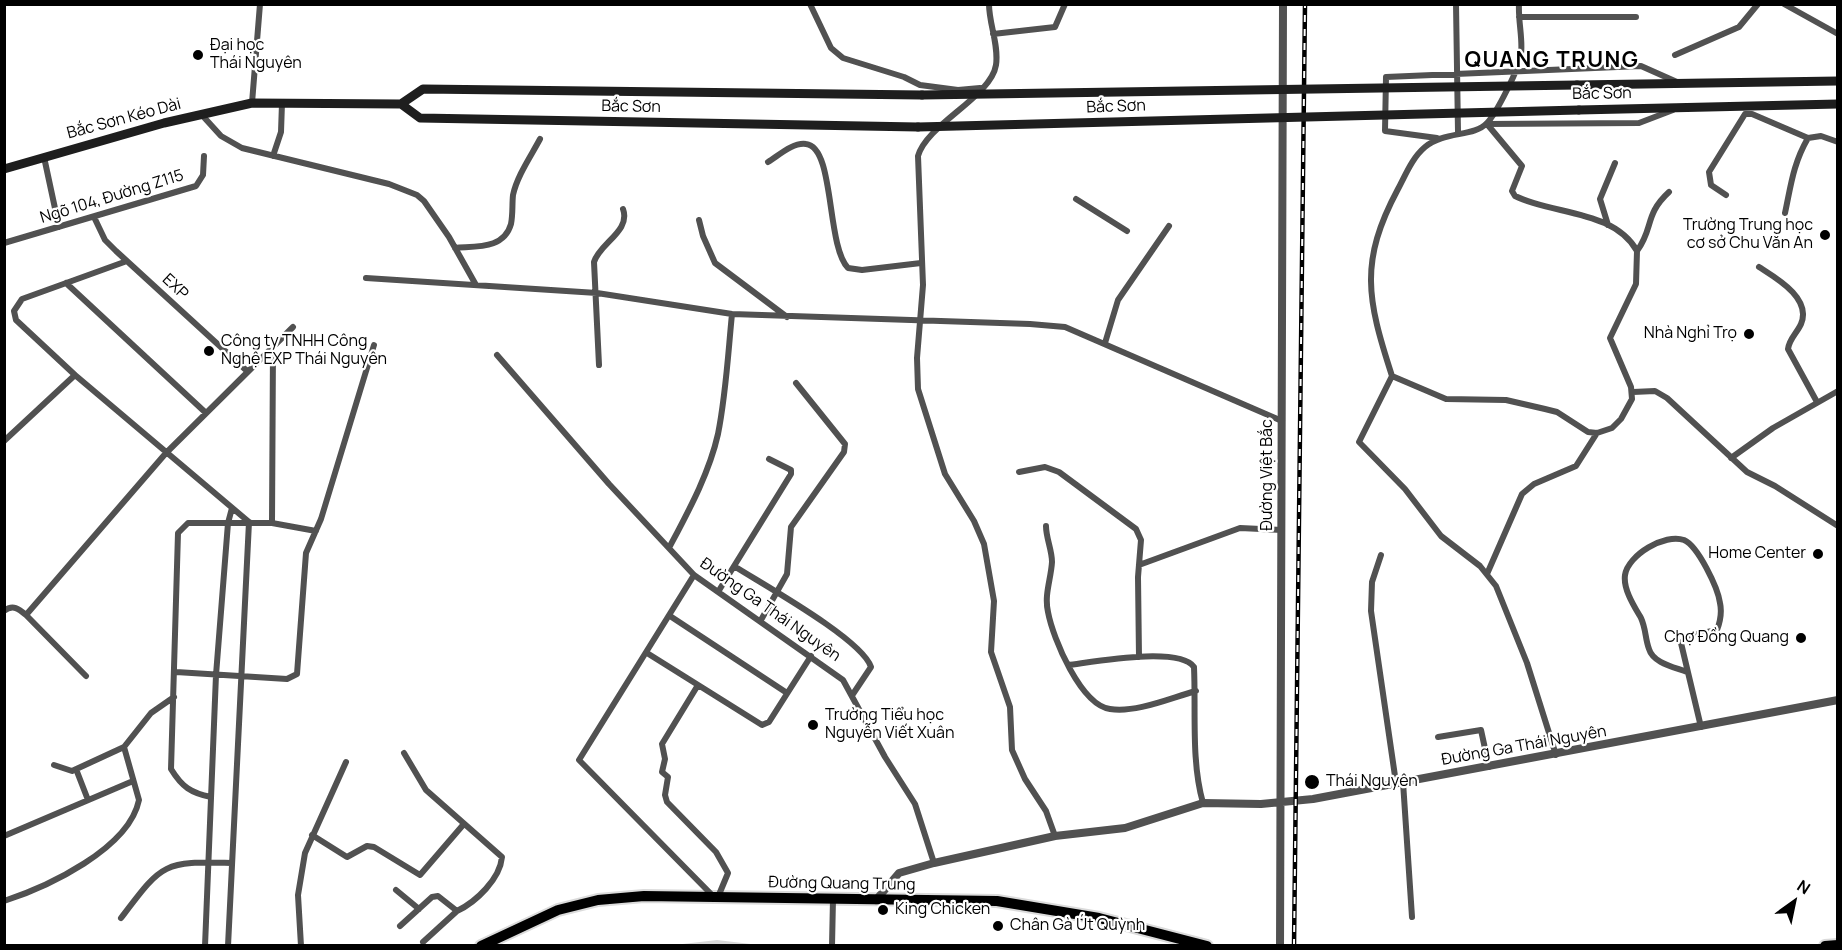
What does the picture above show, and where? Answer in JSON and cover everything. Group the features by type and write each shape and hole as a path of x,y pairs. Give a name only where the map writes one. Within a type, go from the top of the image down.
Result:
{"main road":[{"name":"Bắc Sơn","path":"252,103 400,104 423,89 922,95 1838,81"},
{"name":"Bắc Sơn Kéo Dài","path":"4,169 201,114 252,103"},
{"name":"Bắc Sơn","path":"400,104 420,118 918,127 1838,104"},
{"name":"Đường Quang Trung","path":"481,945 558,910 598,900 644,896 997,901 1099,918 1207,945"},
{"path":"1825,945 1838,945"}],"street":[{"path":"252,103 260,4"},
{"path":"810,4 831,48 843,58 904,77 920,85 958,90 981,88"},
{"path":"989,4 996,65 990,79 926,141 919,152 923,285 917,358 918,389 945,474 974,520 984,544 994,592 991,652 1010,707 1012,750 1024,779 1046,811 1055,836"},
{"path":"993,34 1055,27 1065,4"},
{"name":"Đường Việt Bắc","path":"1280,945 1283,4"},
{"path":"1456,4 1458,132"},
{"path":"1487,124 1502,101 1522,51 1518,17 1519,4"},
{"path":"1675,55 1739,27 1758,4"},
{"path":"1784,4 1838,34"},
{"path":"1518,17 1636,17"},
{"path":"1437,138 1385,131 1386,77 1641,66 1680,83"},
{"path":"273,156 281,132 282,103"},
{"path":"1556,755 1539,696 1505,604 1487,574 1441,536 1405,489 1359,442 1392,376 1379,335 1372,291 1370,261 1373,244 1387,209 1412,162 1418,153 1437,138 1476,130 1487,124 1639,123 1679,107"},
{"path":"201,114 228,141 273,156 389,184 417,195 424,201 455,248 476,285"},
{"path":"1726,195 1711,185 1709,172 1745,114 1752,114 1808,138 1821,136 1838,142"},
{"path":"1487,124 1522,166 1512,191 1515,196 1608,225 1624,234 1638,251"},
{"path":"1785,213 1787,191 1799,154 1808,138"},
{"path":"455,248 491,245 500,242 506,235 511,223 513,194 540,139"},
{"path":"768,162 799,145 807,144 814,148 823,163 836,250 848,268 862,270 921,263"},
{"name":"Ngõ 104, Đường Z115","path":"4,243 196,186 203,175 204,156"},
{"path":"44,157 59,227"},
{"path":"1608,225 1600,199 1615,164"},
{"path":"1392,376 1446,399 1506,400 1557,412 1588,432 1597,433 1612,428 1621,419 1632,399 1632,392 1610,338 1636,284 1638,251 1645,239 1653,210 1669,192"},
{"path":"1076,199 1127,231"},
{"path":"599,365 594,262 596,255 618,232 624,222 623,208"},
{"name":"EXP","path":"94,217 105,240 247,371"},
{"path":"699,220 715,264 787,317"},
{"path":"1105,343 1119,300 1168,226"},
{"path":"127,261 22,299 14,311 16,320 75,375 249,522"},
{"path":"1759,267 1786,285 1799,302 1803,318 1788,349 1817,402"},
{"path":"366,278 597,293 732,314 1058,326 1105,343 1281,421"},
{"path":"66,283 206,413"},
{"path":"669,548 703,479 717,436 726,380 732,314"},
{"path":"26,615 166,453 293,327"},
{"path":"176,672 287,679 297,674 306,553 316,531 374,345"},
{"path":"272,523 273,346"},
{"name":"Đường Ga Thái Nguyên","path":"497,355 694,575 761,620 843,680 919,813 934,863"},
{"path":"4,441 75,375"},
{"path":"761,620 777,593 788,566 791,527 844,452 845,444 796,383"},
{"path":"1731,458 1773,428 1838,391"},
{"path":"1632,392 1655,392 1667,398 1753,477 1775,486 1838,526"},
{"path":"1487,574 1522,494 1534,484 1576,466 1597,433"},
{"path":"718,592 791,474 790,470 769,459"},
{"path":"1019,472 1045,467 1059,472 1130,524 1141,540 1139,657"},
{"path":"205,945 216,675 228,523 232,508"},
{"path":"211,797 192,793 181,784 171,769 176,672 178,533 188,523 249,522 272,523 316,531"},
{"path":"228,945 239,675 249,522"},
{"path":"1046,526 1052,559 1047,610 1054,635 1068,665 1088,694 1107,708 1154,703 1196,691"},
{"path":"1139,565 1240,528 1282,530"},
{"path":"1687,672 1662,663 1649,651 1646,628 1628,592 1625,579 1628,568 1639,556 1666,540 1675,538 1691,544 1698,553 1720,601 1717,630 1688,636 1681,643 1701,727"},
{"path":"1381,555 1372,582 1371,611 1399,783 1412,917"},
{"path":"734,566 829,626 870,664 853,694"},
{"path":"694,575 579,760 716,897 728,873 716,852 668,802 665,795 668,777 662,772 665,759 662,744 698,685"},
{"path":"4,611 12,607 19,608 86,676"},
{"path":"670,616 787,693"},
{"path":"647,653 762,725 769,722 811,656"},
{"path":"1068,665 1139,657 1187,659 1194,667 1196,768 1203,803"},
{"path":"54,765 64,770 76,769 124,747 131,734 151,713 174,697"},
{"name":"Đường Ga Thái Nguyên","path":"876,900 899,873 1055,836 1125,828 1203,803 1280,802 1399,783 1838,700"},
{"path":"1438,737 1481,730 1489,767"},
{"path":"4,901 39,889 98,854 137,809 139,800 124,747"},
{"path":"404,753 426,790 502,857 501,865 491,882 475,900 457,911 423,942"},
{"path":"301,945 298,895 305,854 346,762"},
{"path":"76,769 88,800"},
{"path":"4,836 133,781"},
{"path":"312,835 346,857 367,846 420,874 463,825"},
{"path":"121,918 148,882 172,864 231,863"},
{"path":"396,890 419,909"},
{"path":"400,926 432,897 438,896 457,911"},
{"path":"832,945 833,899"}],"shaded area":[{"path":"717,940 759,945 674,945"}],"railway":[{"path":"1294,946 1305,4"}],"place":[{"name":"Đại học Thái Nguyên","path":"198,55"},
{"name":"Trường Trung học cơ sở Chu Văn An","path":"1825,235"},
{"name":"Nhà Nghỉ Trọ","path":"1749,334"},
{"name":"Công ty TNHH Công Nghệ EXP Thái Nguyên","path":"209,351"},
{"name":"Home Center","path":"1818,554"},
{"name":"Chợ Đồng Quang","path":"1801,638"},
{"name":"Trường Tiểu học Nguyễn Viết Xuân","path":"813,725"},
{"name":"Thái Nguyên","path":"1312,782"},
{"name":"King Chicken","path":"883,910"},
{"name":"Chân Gà Út Quỳnh","path":"998,926"}],"district":[{"name":"QUANG TRUNG","path":"1552,61"}]}
